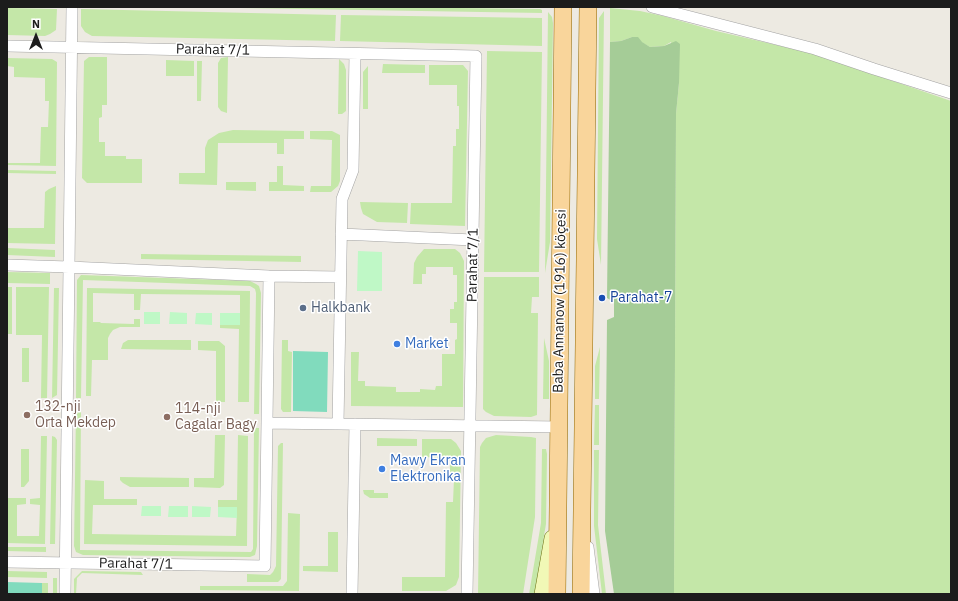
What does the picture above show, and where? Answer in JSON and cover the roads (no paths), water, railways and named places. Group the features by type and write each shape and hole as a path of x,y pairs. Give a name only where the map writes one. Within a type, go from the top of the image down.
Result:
{"main road":[{"name":"Baba Annanow (1916) köçesi","path":"557,594 562,7"},
{"name":"Baba Annanow (1916) köçesi","path":"581,594 588,7"}],"street":[{"path":"65,594 72,7"},
{"path":"652,7 815,49 951,93"},
{"name":"Parahat 7/1","path":"7,46 476,56 468,594"},
{"path":"338,424 342,199 353,170 355,54"},
{"path":"341,234 473,240"},
{"path":"7,265 269,276 340,277"},
{"path":"269,276 267,423 559,427"},
{"name":"Parahat 7/1","path":"7,562 265,566 267,423"},
{"path":"352,594 355,424"},
{"path":"542,594 558,505"},
{"name":"Baba Annanow (1916) köçesi","path":"583,506 594,594"}],"place":[{"name":"Parahat-7","path":"602,298"},
{"name":"Halkbank","path":"303,308"},
{"name":"Market","path":"397,344"},
{"name":"132-nji Orta Mekdep","path":"27,415"},
{"name":"114-nji Cagalar Bagy","path":"167,417"},
{"name":"Mawy Ekran Elektronika","path":"382,469"}]}
